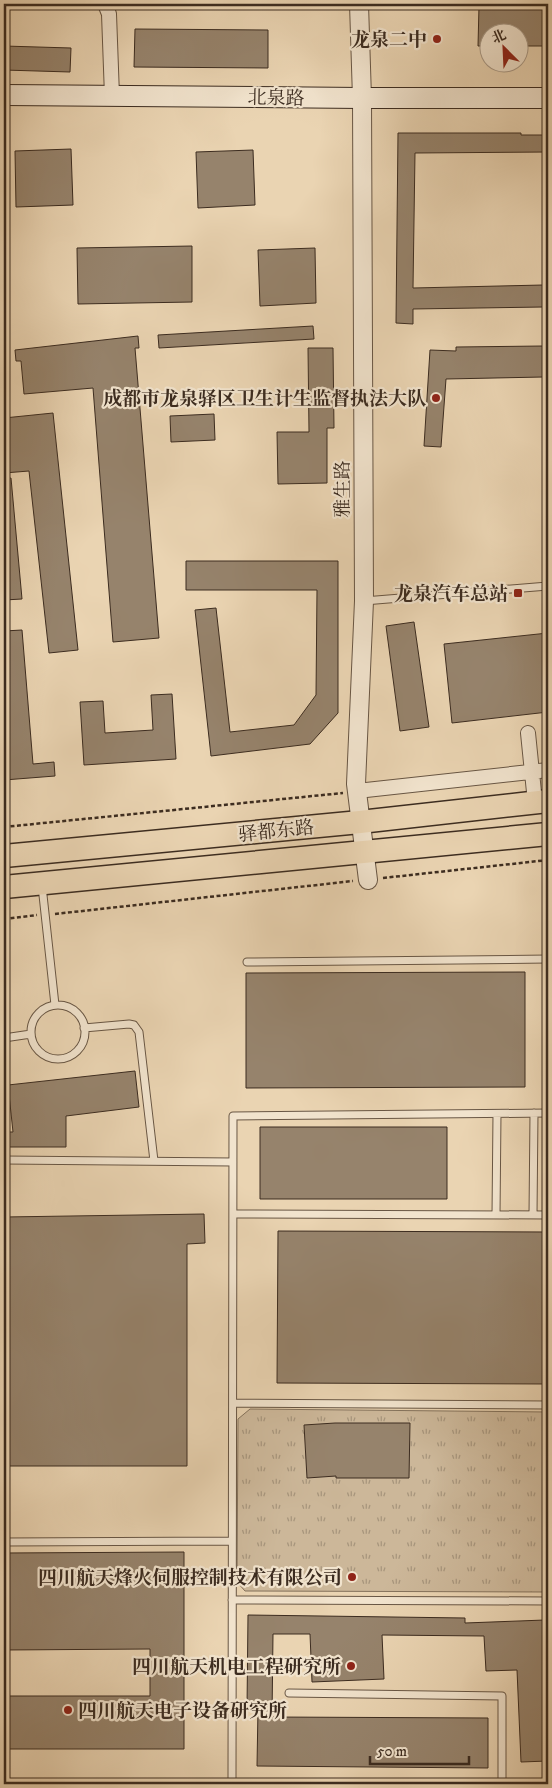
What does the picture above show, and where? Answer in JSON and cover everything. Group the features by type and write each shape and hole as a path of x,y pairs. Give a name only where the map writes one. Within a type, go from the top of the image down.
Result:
{"highway":[{"name":"驿都东路","path":"4,856 360,822 541,802"},
{"name":"驿都东路","path":"4,887 548,834"}],"main road":[{"name":"北泉路","path":"4,95 112,96 548,108"},
{"name":"北泉路","path":"4,108 362,103 548,98"}],"street":[{"path":"105,4 109,14 112,96"},
{"name":"雅生路","path":"359,4 362,103 364,601 357,791 368,880"},
{"path":"528,733 531,772 541,802"},
{"path":"357,791 548,770"}],"lane":[{"path":"364,601 548,586"},
{"path":"41,884 55,1005"},
{"path":"247,962 548,959"},
{"path":"55,1005 69,1007 76,1012 82,1019 84,1028 84,1037 81,1045 68,1057 59,1059 51,1058 36,1048 31,1034 32,1023 37,1016 43,1010 55,1005"},
{"path":"84,1028 129,1024 134,1025 139,1032 154,1161"},
{"path":"4,1038 31,1034"},
{"path":"533,1215 534,1113"},
{"path":"232,1784 233,1116 548,1113"},
{"path":"496,1215 497,1114"},
{"path":"4,1160 233,1162"},
{"path":"233,1214 548,1215"},
{"path":"233,1403 548,1405"},
{"path":"4,1542 232,1541"},
{"path":"232,1600 548,1601"},
{"path":"289,1693 502,1696 502,1784"}],"path":[{"path":"4,827 357,791"},
{"path":"4,919 548,860"}],"green space":[{"path":"250,1409 548,1412 548,1592 245,1591 237,1582 238,1419"}],"building":[{"path":"479,6 548,6 548,46 530,46 530,22 480,22 480,46 478,46"},
{"path":"135,29 268,30 268,68 134,67"},
{"path":"4,46 71,48 70,72 4,70"},
{"path":"398,133 521,133 521,135 548,135 548,152 415,153 413,288 543,285 543,307 413,309 413,324 396,323"},
{"path":"71,149 73,205 16,207 15,151"},
{"path":"253,150 255,205 198,208 196,152"},
{"path":"192,246 192,302 78,304 77,248"},
{"path":"315,248 316,303 260,306 258,250"},
{"path":"313,326 314,339 159,348 158,335"},
{"path":"138,336 139,348 135,348 159,638 113,642 93,388 24,394 21,361 16,361 15,350"},
{"path":"543,346 543,377 446,379 441,447 424,446 430,350 456,351 456,347"},
{"path":"308,348 333,348 334,428 327,428 327,483 278,484 277,432 309,432"},
{"path":"53,413 78,650 49,653 29,471 4,473 4,418"},
{"path":"214,414 215,440 171,442 170,416"},
{"path":"11,478 22,599 4,600 4,479"},
{"path":"186,561 338,561 338,713 310,744 211,756 195,610 216,608 230,732 294,725 316,695 317,590 186,590"},
{"path":"414,622 429,727 400,731 386,626"},
{"path":"22,630 33,764 54,762 55,776 4,780 4,631"},
{"path":"548,633 548,712 452,723 444,644"},
{"path":"172,694 176,759 84,765 80,702 103,701 105,733 153,730 151,695"},
{"path":"525,972 525,1087 246,1088 246,973"},
{"path":"135,1071 139,1107 66,1116 66,1147 4,1147 4,1132 13,1132 8,1085"},
{"path":"260,1127 447,1127 447,1199 260,1199"},
{"path":"204,1214 205,1243 187,1244 187,1466 4,1466 4,1217"},
{"path":"278,1231 548,1232 548,1384 277,1383"},
{"path":"410,1423 409,1478 336,1478 336,1476 307,1478 304,1425"},
{"path":"184,1552 184,1749 4,1749 4,1696 150,1696 150,1649 4,1650 4,1553"},
{"path":"248,1615 465,1618 465,1623 545,1620 548,1761 521,1762 517,1670 486,1671 484,1636 382,1635 384,1679 312,1682 310,1634 273,1634 272,1717 488,1718 488,1768 257,1766 258,1709 247,1708"}],"place":[{"name":"龙泉二中","path":"437,39"},
{"name":"成都市龙泉驿区卫生计生监督执法大队","path":"436,398"},
{"name":"龙泉汽车总站","path":"518,593"},
{"name":"四川航天烽火伺服控制技术有限公司","path":"352,1577"},
{"name":"四川航天机电工程研究所","path":"351,1666"},
{"name":"四川航天电子设备研究所","path":"68,1710"}]}
